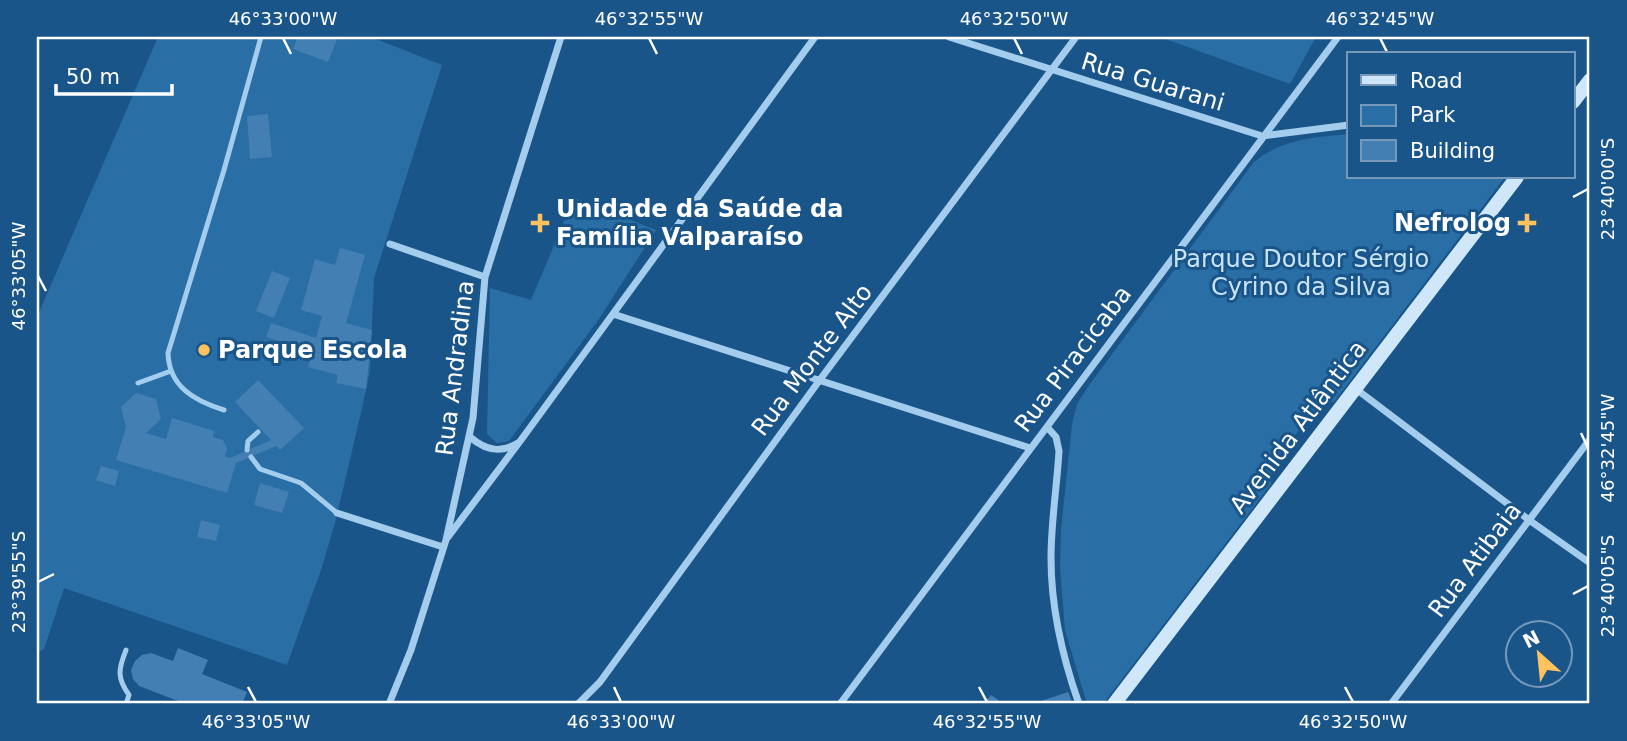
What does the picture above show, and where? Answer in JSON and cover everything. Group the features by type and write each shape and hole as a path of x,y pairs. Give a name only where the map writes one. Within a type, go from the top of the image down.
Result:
{"main road":[{"path":"1574,101 1590,80"},
{"name":"Avenida Atlântica","path":"1114,704 1516,178"}],"street":[{"name":"Rua Andradina","path":"389,704 411,650 444,544 470,437 485,277 561,37"},
{"path":"337,513 444,544 815,37"},
{"name":"Rua Guarani","path":"949,37 1262,136 1347,125"},
{"name":"Rua Monte Alto","path":"578,704 600,682 1076,37"},
{"name":"Rua Piracicaba","path":"840,704 1338,37"},
{"path":"390,244 485,277"},
{"path":"613,314 1030,448"},
{"path":"1356,389 1590,563"},
{"path":"1047,427 1056,438 1059,451 1051,560 1057,629 1062,654 1079,704"},
{"path":"470,437 492,450 510,447 521,440"},
{"name":"Rua Atibaia","path":"1391,704 1590,439"}],"lane":[{"path":"224,410 198,402 179,386 171,372 169,353 261,37"},
{"path":"138,383 171,372"},
{"path":"247,450 248,441 258,432"},
{"path":"251,457 260,469 301,483 337,513"},
{"path":"126,650 118,669 118,677 129,695 126,704"}],"green space":[{"name":"Parque Escola","path":"158,37 371,37 442,65 374,278 370,371 363,404 336,519 287,665 64,588 44,649 37,653 37,317"},
{"path":"1160,37 1316,37 1290,84"},
{"name":"Parque Doutor Sérgio Cyrino da Silva","path":"1347,134 1347,178 1504,178 1334,402 1320,403 1273,464 1271,484 1103,704 1087,704 1065,630 1060,568 1061,530 1072,424 1077,404 1254,162 1276,148 1311,138"},
{"path":"574,198 656,230 599,319 509,441 497,443 487,434 490,288 531,300"}],"building":[{"path":"298,37 338,37 328,62 293,49"},
{"path":"268,114 272,157 250,159 247,116"},
{"path":"340,248 365,255 346,323 372,330 366,389 336,383 338,375 308,367 312,355 302,352 304,346 266,337 271,323 316,338 322,316 301,310 315,259 335,265"},
{"path":"272,271 290,278 274,318 256,311"},
{"path":"258,380 304,428 280,450 276,446 236,463 227,493 116,460 126,427 121,407 136,393 156,399 161,419 146,433 166,439 172,418 214,431 213,437 223,440 227,448 225,456 230,458 271,440 235,402"},
{"path":"101,466 119,471 115,486 96,480"},
{"path":"260,483 289,492 282,513 254,505"},
{"path":"201,520 220,525 216,541 197,537"},
{"path":"178,648 208,660 202,674 247,692 242,704 186,704 139,686 133,679 131,670 142,655 151,653 173,661"},
{"path":"1068,692 1073,704 1032,704"},
{"path":"991,695 1004,704 983,704"}],"place":[{"name":"Unidade da Saúde da Família Valparaíso","path":"540,223"},
{"name":"Nefrolog","path":"1527,223"},
{"name":"Parque Escola","path":"204,350"}]}
